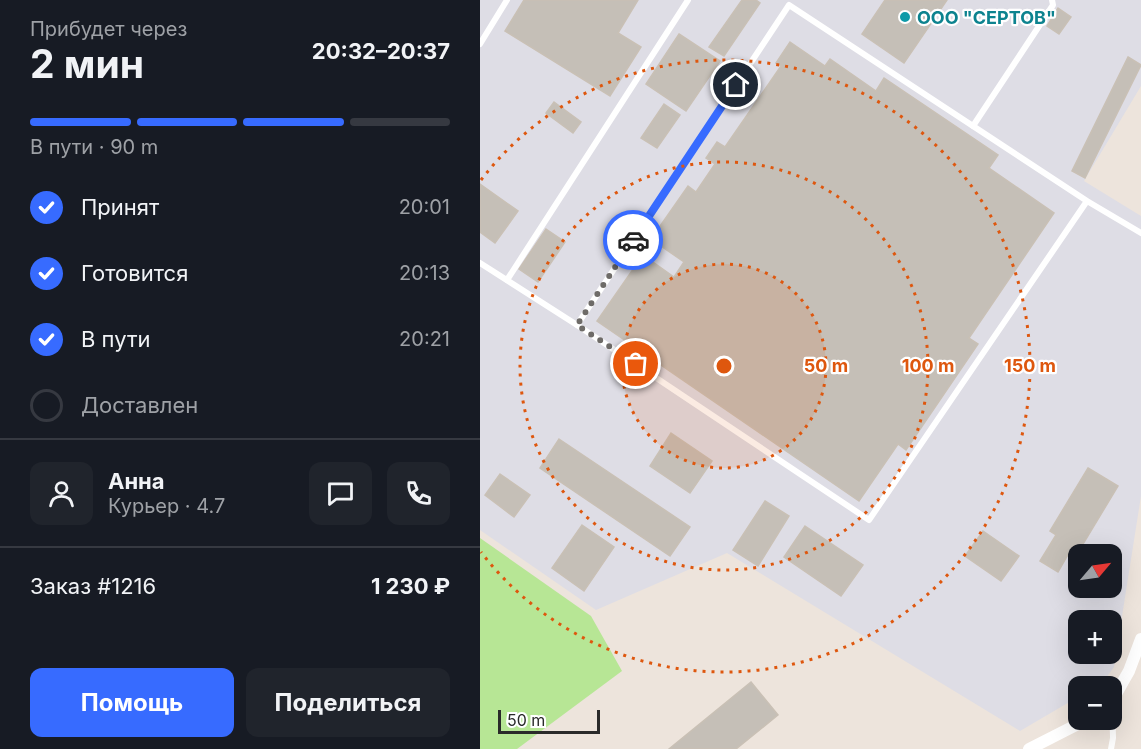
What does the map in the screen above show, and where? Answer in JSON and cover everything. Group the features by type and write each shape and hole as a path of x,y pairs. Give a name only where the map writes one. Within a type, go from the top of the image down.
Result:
{"street":[{"path":"1122,683 1141,639"},
{"path":"1029,749 1068,729"}],"lane":[{"path":"480,44 507,0"},
{"path":"507,280 688,0"},
{"path":"972,126 1053,5 1052,0"},
{"path":"577,325 789,5 1087,201 1141,233"},
{"path":"480,263 869,520 1087,201"},
{"path":"1111,749 1113,730"}],"shaded area":[{"path":"480,0 1141,0 1141,86 1084,181 1141,216 1141,496 1122,616 1122,610 1068,610 1068,664 1114,664 1107,676 1068,676 1068,703 1020,731 727,553 596,610 480,530"}],"green space":[{"path":"480,538 591,616 622,671 517,749 480,749"}],"building":[{"path":"524,0 638,0 618,33 641,47 610,96 505,31"},
{"path":"742,0 756,0 760,3 724,56 709,47"},
{"name":"ООО \"СЕРТОВ\"","path":"885,0 947,0 904,63 862,34"},
{"path":"1058,8 1071,17 1059,34 1047,26"},
{"path":"679,34 720,61 686,111 646,84"},
{"path":"790,42 825,66 830,59 876,91 884,78 998,155 989,168 1054,213 969,338 978,344 906,450 898,444 859,501 597,321 643,255 674,277 684,262 651,239 688,186 696,192 715,164 706,158 717,142 725,147 781,66 776,63"},
{"path":"1128,57 1141,65 1085,178 1072,171"},
{"path":"554,102 581,122 573,133 546,113"},
{"path":"664,104 680,115 657,148 641,138"},
{"path":"480,184 518,211 495,243 480,232"},
{"path":"546,229 565,242 538,282 519,269"},
{"path":"671,433 712,461 690,493 650,466"},
{"path":"559,439 690,527 670,556 540,468"},
{"path":"1088,468 1118,486 1083,544 1068,544 1068,555 1058,572 1040,561 1056,535 1050,531"},
{"path":"500,474 530,495 514,517 485,495"},
{"path":"765,501 789,516 758,566 733,550"},
{"path":"582,525 614,547 584,591 552,568"},
{"path":"805,526 863,565 841,596 784,557"},
{"path":"983,531 1019,556 1001,581 965,556"},
{"path":"751,682 778,715 736,749 669,749"}],"way so far":[{"path":"633,240 577,325 636,364"}],"place":[{"name":"ООО \"СЕРТОВ\"","path":"905,17"}],"route":[{"path":"633,240 736,85"}]}
